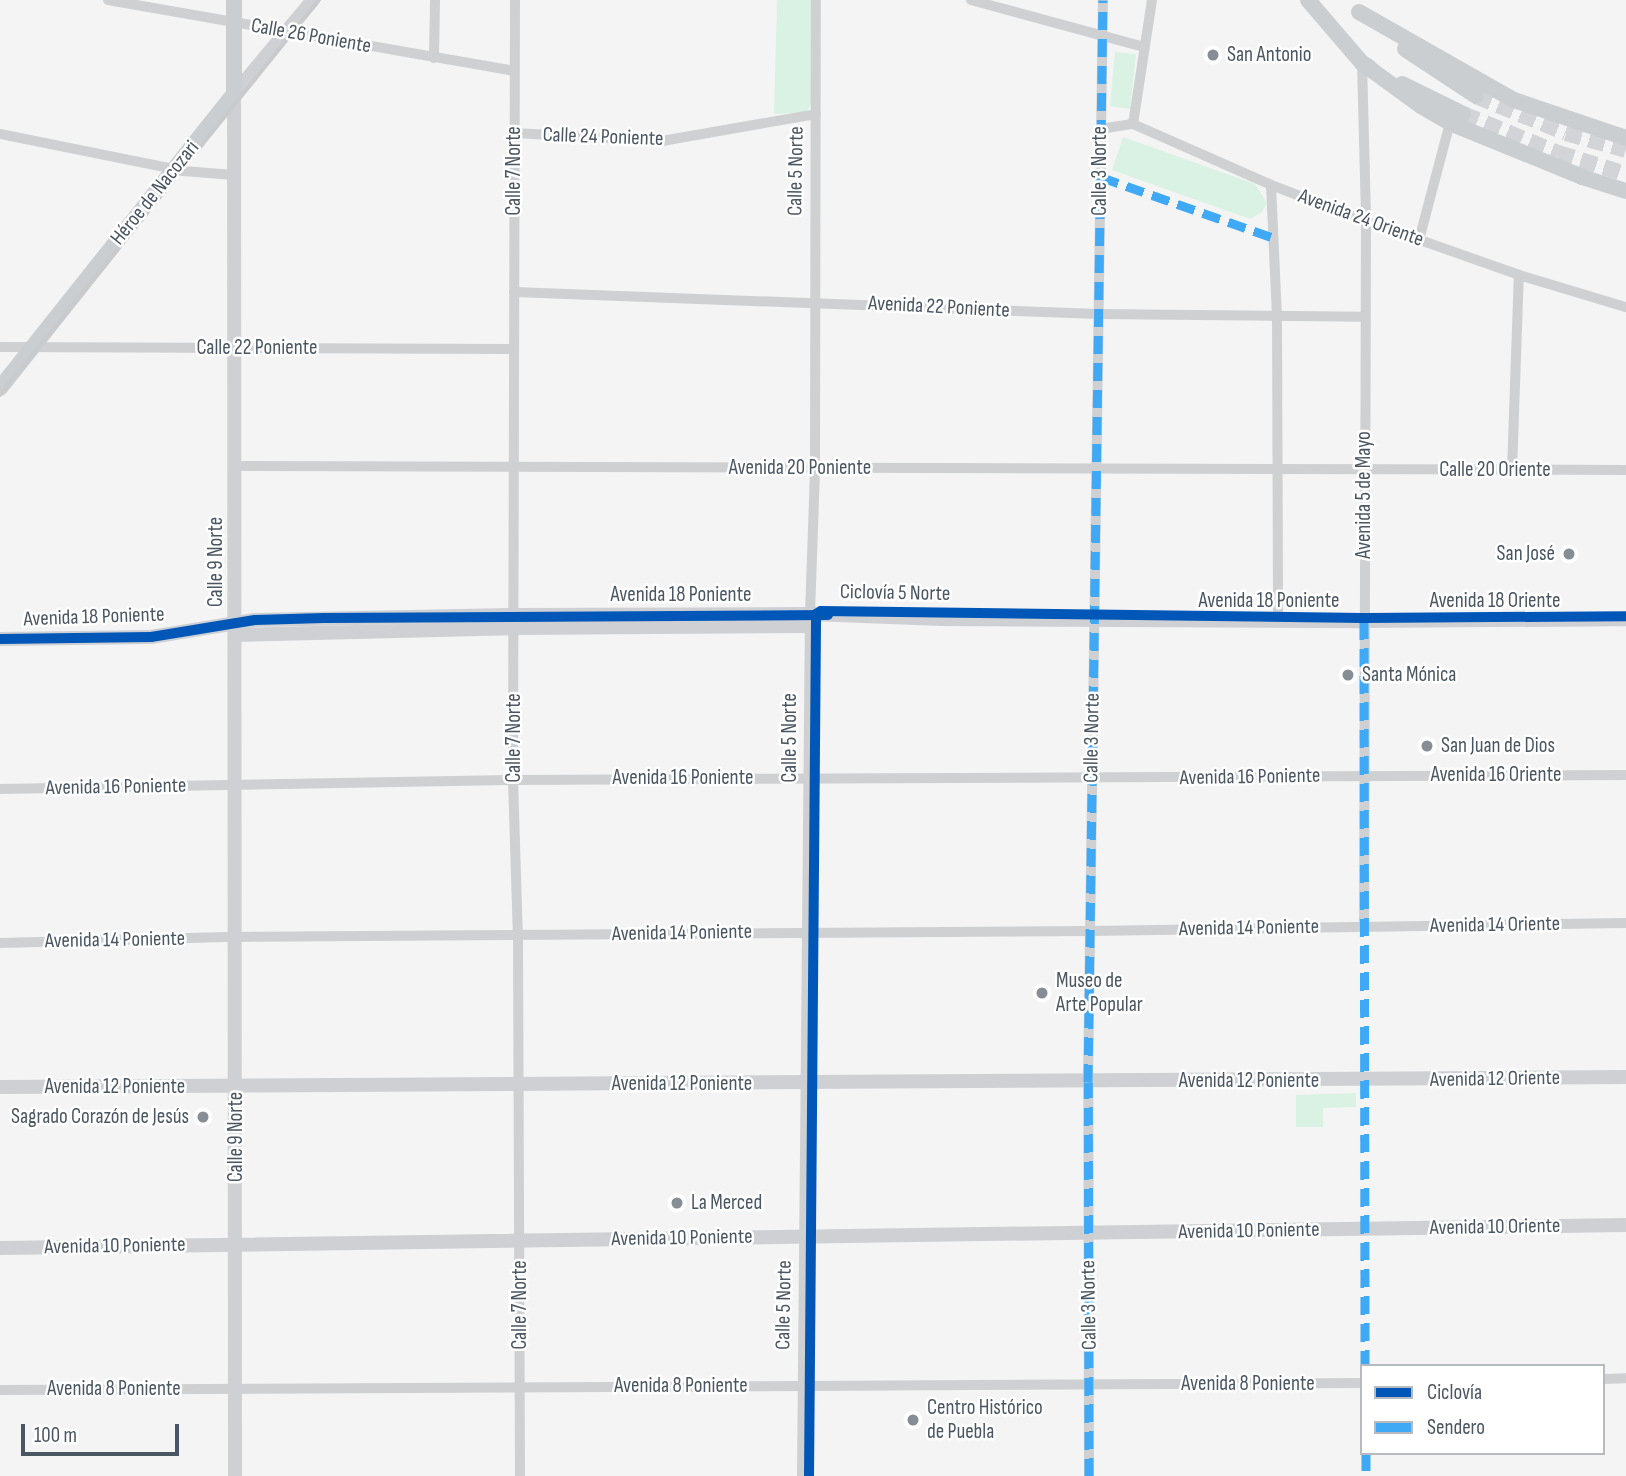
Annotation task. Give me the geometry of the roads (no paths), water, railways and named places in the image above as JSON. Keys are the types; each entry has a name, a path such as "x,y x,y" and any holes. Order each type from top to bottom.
{"main road":[{"name":"Calle 9 Norte","path":"234,0 234,94"},
{"path":"1308,0 1362,64 1456,118 1582,177 1626,191"},
{"path":"1355,4 1426,65 1476,96"},
{"path":"1355,4 1514,100 1626,138"},
{"name":"Héroe de Nacozari","path":"0,388 234,94"}],"street":[{"name":"Calle 26 Poniente","path":"108,0 514,71"},
{"name":"Héroe de Nacozari","path":"234,94 313,0"},
{"path":"434,58 435,0"},
{"name":"Calle 7 Norte","path":"514,0 513,780 518,935 520,1476"},
{"name":"Calle 5 Norte","path":"802,1476 810,620 815,469 816,0"},
{"path":"971,0 1102,38 1144,47"},
{"name":"Calle 3 Norte","path":"1089,1476 1088,1082 1103,0"},
{"name":"Calle 3 Norte","path":"1133,124 1152,0"},
{"name":"Avenida 5 de Mayo","path":"1362,64 1366,221 1364,926"},
{"name":"Calle 9 Norte","path":"234,94 235,1476"},
{"name":"Calle 24 Poniente","path":"514,133 662,141 816,114"},
{"path":"1419,240 1456,118"},
{"path":"1100,129 1133,124"},
{"name":"Avenida 24 Oriente","path":"1133,124 1271,185 1366,221 1519,275 1626,307"},
{"path":"0,134 174,169 234,175"},
{"path":"1271,185 1277,317 1278,621"},
{"path":"1512,471 1519,275"},
{"name":"Avenida 22 Poniente","path":"514,292 814,301 1098,314 1364,317"},
{"name":"Calle 22 Poniente","path":"0,346 514,349"},
{"name":"Avenida 20 Poniente","path":"235,466 1364,470"},
{"name":"Calle 20 Oriente","path":"1364,470 1626,470"},
{"path":"324,618 324,633"},
{"name":"Avenida 18 Poniente","path":"0,639 151,637 235,629 286,619 324,618 366,625"},
{"path":"285,635 286,619"},
{"name":"Avenida 18 Oriente","path":"1364,621 1626,619"},
{"name":"Avenida 18 Poniente","path":"235,629 285,635 324,633 366,625 514,621 1364,621"},
{"name":"Avenida 16 Oriente","path":"1366,776 1626,775"},
{"name":"Avenida 16 Poniente","path":"0,789 809,777 1366,776"},
{"name":"Avenida 14 Oriente","path":"1364,926 1626,923"},
{"name":"Avenida 14 Poniente","path":"0,943 236,937 1090,931 1364,926"},
{"name":"Avenida 12 Oriente","path":"1365,1081 1626,1077"},
{"name":"Avenida 12 Poniente","path":"0,1087 1365,1081"},
{"name":"Avenida 10 Oriente","path":"1365,1228 1626,1225"},
{"name":"Avenida 10 Poniente","path":"0,1248 1365,1228"},
{"path":"1605,1379 1626,1378"},
{"name":"Avenida 8 Poniente","path":"0,1390 1360,1383"}],"tunnel":[{"path":"1476,96 1566,133 1626,150"},
{"path":"1463,114 1558,153 1626,174"}],"railway":[{"path":"0,395 319,0"}],"place":[{"name":"San Antonio","path":"1213,55"},
{"name":"San José","path":"1569,554"},
{"name":"Santa Mónica","path":"1348,675"},
{"name":"San Juan de Dios","path":"1427,746"},
{"name":"Museo de Arte Popular","path":"1042,993"},
{"name":"Sagrado Corazón de Jesús","path":"203,1117"},
{"name":"La Merced","path":"677,1203"},
{"name":"Centro Histórico de Puebla","path":"913,1420"}]}
